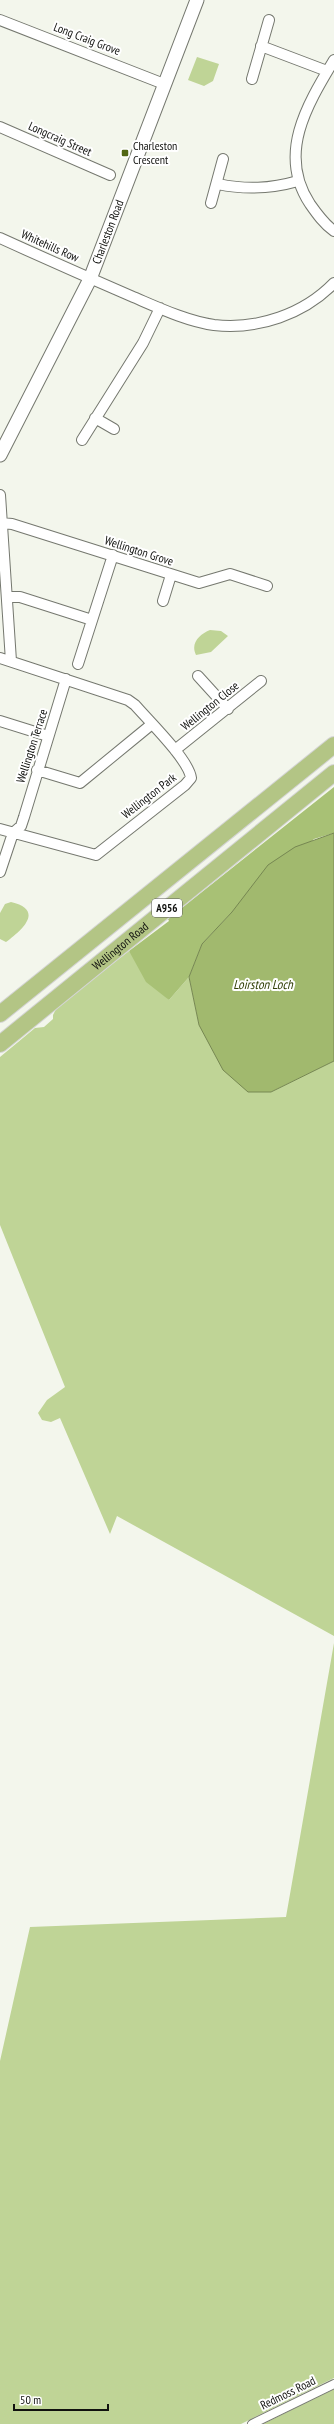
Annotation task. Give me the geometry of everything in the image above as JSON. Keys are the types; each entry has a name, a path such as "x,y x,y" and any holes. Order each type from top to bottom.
{"main road":[{"name":"Wellington Road","path":"0,1014 334,745"},
{"name":"Wellington Road","path":"0,1044 334,773"}],"street":[{"name":"Charleston Road","path":"0,455 3,452 90,279 197,0"},
{"name":"Long Craig Grove","path":"0,20 164,84"},
{"path":"252,79 270,20"},
{"path":"262,46 328,71"},
{"path":"334,60 300,128 296,158 298,180 320,218 334,231"},
{"name":"Longcraig Street","path":"0,127 110,175"},
{"path":"211,203 218,184 223,160"},
{"path":"218,184 238,188 259,189 278,187 298,180"},
{"name":"Whitehills Row","path":"0,238 90,279"},
{"path":"90,279 160,308 208,324 250,324 288,314 308,305 334,283"},
{"path":"82,440 143,343 160,308"},
{"path":"95,418 114,429"},
{"path":"0,495 8,597 11,661"},
{"name":"Wellington Grove","path":"1,523 12,524 199,583 230,574 267,586"},
{"path":"78,664 113,556"},
{"path":"163,601 171,575"},
{"path":"8,597 20,597 92,620"},
{"path":"0,658 66,679"},
{"path":"198,676 228,709"},
{"name":"Wellington Park","path":"13,833 96,855 185,785 191,778 190,771 175,750 128,700 66,679"},
{"name":"Wellington Terrace","path":"0,872 13,833 21,826 66,679"},
{"name":"Wellington Close","path":"175,750 261,681"},
{"path":"0,721 48,736"},
{"path":"38,770 80,783 152,724"},
{"path":"0,829 13,833"},
{"name":"Redmoss Road","path":"252,2424 334,2384"}],"shaded area":[{"path":"197,57 219,64 213,81 204,86 188,80"},
{"path":"210,630 221,631 228,636 211,652 196,655 194,651 195,643 203,634"},
{"path":"334,787 334,833 314,839 232,912 202,944 189,977 169,1000 146,982 129,951 169,921 168,919"},
{"path":"11,902 27,910 29,915 24,926 6,942 0,939 0,913 5,904"},
{"path":"129,951 169,1000 189,977 199,1025 271,1092 334,1061 334,1636 117,1516 110,1534 60,1418 51,1422 42,1420 38,1413 47,1400 65,1387 0,1225 0,1057 35,1028 44,1027 53,1019 53,1015 57,1007"},
{"path":"334,1643 334,2378 241,2424 0,2424 0,2061 30,1927 286,1917"},
{"path":"334,2389 334,2424 263,2424"}],"water":[{"name":"Loirston Loch","path":"334,833 334,1061 271,1092 248,1092 223,1070 199,1025 189,977 202,944 232,912 268,865 295,847"}],"place":[{"name":"Charleston Crescent","path":"125,153"}]}
